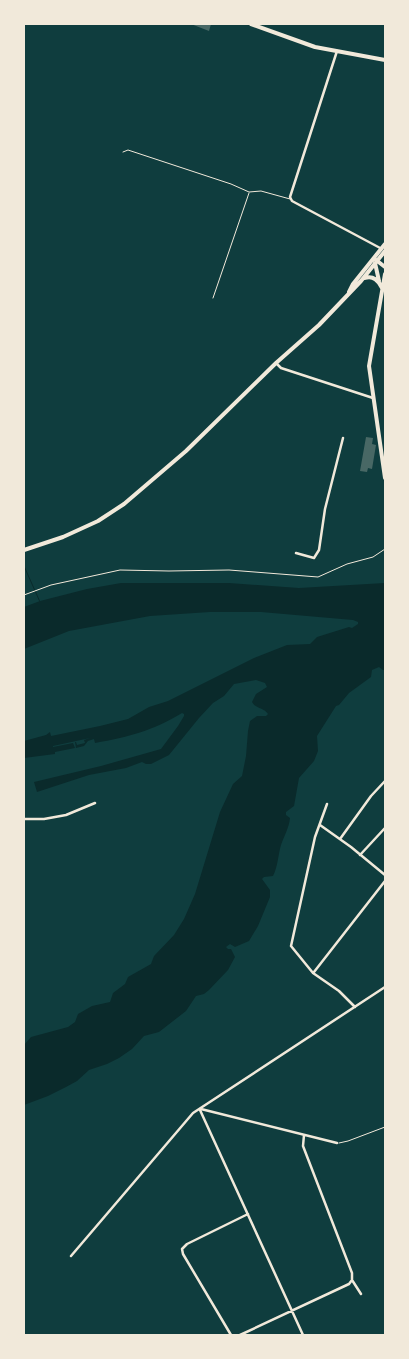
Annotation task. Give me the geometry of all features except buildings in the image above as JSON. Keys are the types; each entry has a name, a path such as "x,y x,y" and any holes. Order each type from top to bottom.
{"street":[{"path":"251,24 311,46 385,60"},
{"path":"337,50 292,190 291,199 384,251"},
{"path":"24,550 63,537 98,521 124,504 186,451 276,363 319,325 363,279 384,251 385,244"},
{"path":"376,261 385,267"},
{"path":"376,261 379,283 382,288"},
{"path":"348,293 353,284 376,261"},
{"path":"385,274 369,359 369,371 385,478"},
{"path":"363,279 370,277 379,283"},
{"path":"276,363 281,368 373,398"},
{"path":"296,553 314,558 319,550 325,508 343,438"},
{"path":"340,839 366,803 385,781"},
{"path":"24,819 44,819 66,815 96,803"},
{"path":"327,804 316,837 291,946 313,972 339,991 355,1006"},
{"path":"320,825 385,875"},
{"path":"360,855 385,828"},
{"path":"313,972 385,881"},
{"path":"70,1256 174,1134 199,1109 385,987"},
{"path":"199,1109 337,1143"},
{"path":"199,1109 304,1335"},
{"path":"304,1135 304,1146 352,1273 352,1280 361,1294"},
{"path":"231,1335 183,1254 182,1249 187,1244 248,1214"},
{"path":"240,1335 349,1284 352,1280"}],"lane":[{"path":"123,152 128,150 231,184 249,192 261,191 291,199"},
{"path":"213,298 249,192"},
{"path":"337,1143 348,1141 385,1127"}],"path":[{"path":"24,595 58,583 120,570 262,571 318,577 347,564 373,557 385,549"}],"water":[{"path":"121,583 229,583 299,588 385,583 385,670 379,667 372,670 371,677 349,693 336,706 317,736 318,751 314,761 299,778 294,806 286,812 286,815 290,818 288,829 281,845 275,872 273,876 262,879 270,890 270,897 258,926 249,941 235,947 230,944 226,947 231,949 235,957 228,970 209,990 204,994 196,996 186,1011 159,1032 144,1036 132,1049 119,1058 89,1070 77,1081 66,1087 24,1105 24,1045 31,1037 68,1027 75,1022 78,1014 92,1006 110,1002 113,993 125,984 128,977 151,964 154,956 174,935 184,919 195,894 220,812 233,784 242,776 250,721 257,716 266,716 268,714 252,702 256,694 267,687 265,683 256,680 234,684 224,696 213,703 199,718 169,755 151,764 142,762 126,768 89,775 37,792 34,782 161,749 178,726 184,714 182,713 150,729 119,738 95,743 94,739 88,741 84,746 76,748 75,742 77,745 85,743 84,740 90,738 53,746 73,743 75,748 55,752 55,754 24,758 24,741 46,735 50,732 51,736 128,719 149,707 168,701 254,658 287,645 310,644 317,637 349,627 352,628 358,624 358,622 353,620 261,612 210,612 150,616 69,631 24,649 24,607 87,589"}],"waterway":[{"path":"24,566 40,602"}]}
